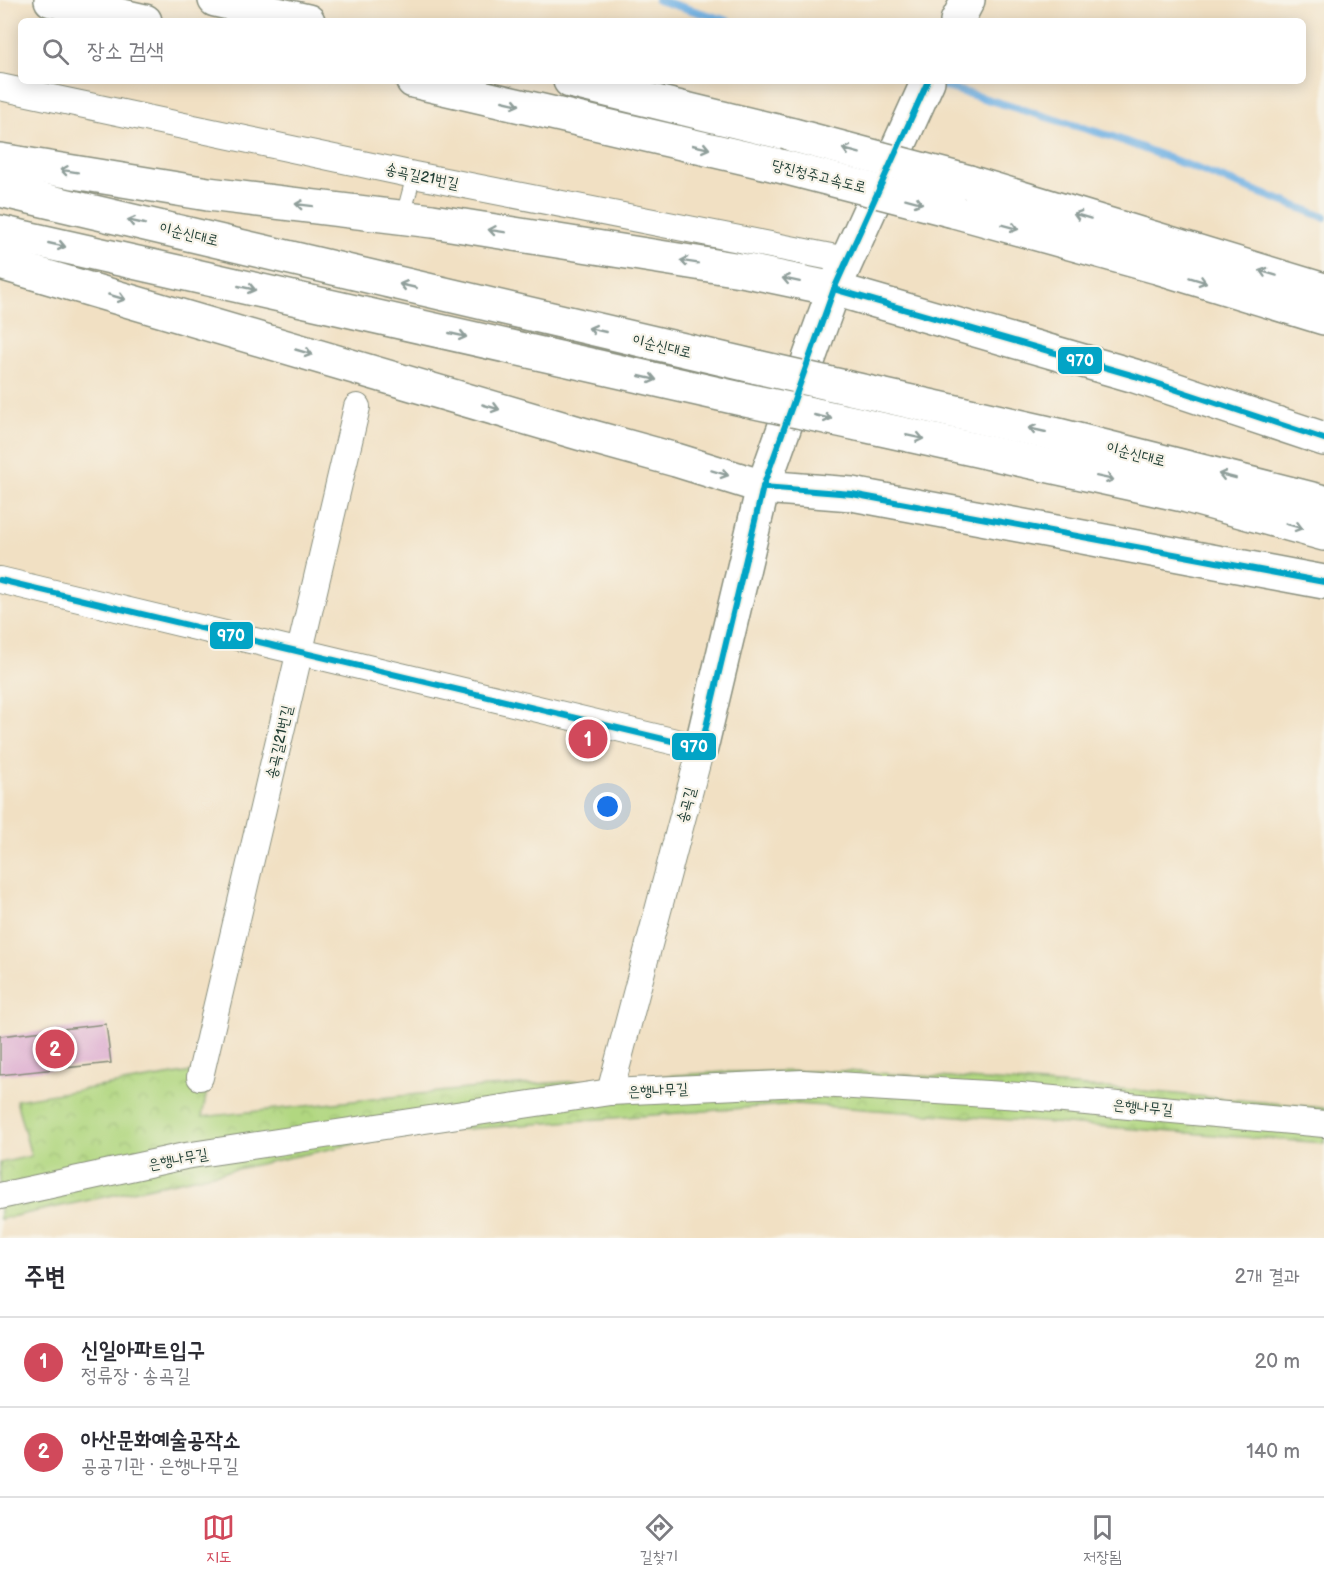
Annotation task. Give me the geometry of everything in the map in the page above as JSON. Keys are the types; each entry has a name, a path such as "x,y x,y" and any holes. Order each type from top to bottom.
{"main road":[{"path":"51,0 132,18"},
{"path":"215,0 295,18"},
{"path":"959,18 968,0"},
{"name":"당진청주고속도로","path":"426,84 776,165 954,211 1156,267 1324,318"},
{"path":"582,84 793,135 969,182 1324,290"},
{"name":"송곡길","path":"701,748 763,487 840,275 858,240 924,89"},
{"path":"0,160 207,194 443,222 747,271 840,275 1324,439"},
{"name":"이순신대로","path":"0,190 757,368 1054,434 1324,502"},
{"name":"이순신대로","path":"0,232 747,400 1187,496 1324,534"},
{"path":"0,263 676,459 763,487 852,494 1324,582"}],"street":[{"name":"송곡길21번길","path":"0,87 414,175 840,275"},
{"name":"송곡길21번길","path":"200,1077 357,407"},
{"path":"0,580 701,748"},
{"name":"송곡길","path":"610,1092 701,748"},
{"name":"은행나무길","path":"0,1196 185,1156 610,1092 803,1083 1021,1096 1324,1124"}],"lane":[{"path":"406,205 414,175"}],"green space":[{"path":"211,1069 202,1117 486,1087 726,1072 845,1071 1134,1090 1324,1108 1324,1143 796,1104 401,1134 0,1219 0,1163 31,1156 16,1100"}],"building":[{"path":"106,1024 111,1063 0,1075 0,1036"}],"waterway":[{"path":"658,0 718,18"},
{"path":"936,84 1113,137 1324,217"}],"transit line":[{"name":"970","path":"0,580 701,748 763,487 834,289 927,84"},
{"name":"970","path":"834,289 1135,376 1324,439"},
{"name":"970","path":"763,487 852,494 1324,582"}],"place":[{"name":"신일아파트입구","path":"588,739"},
{"name":"아산문화예술공작소","path":"55,1049"}]}
